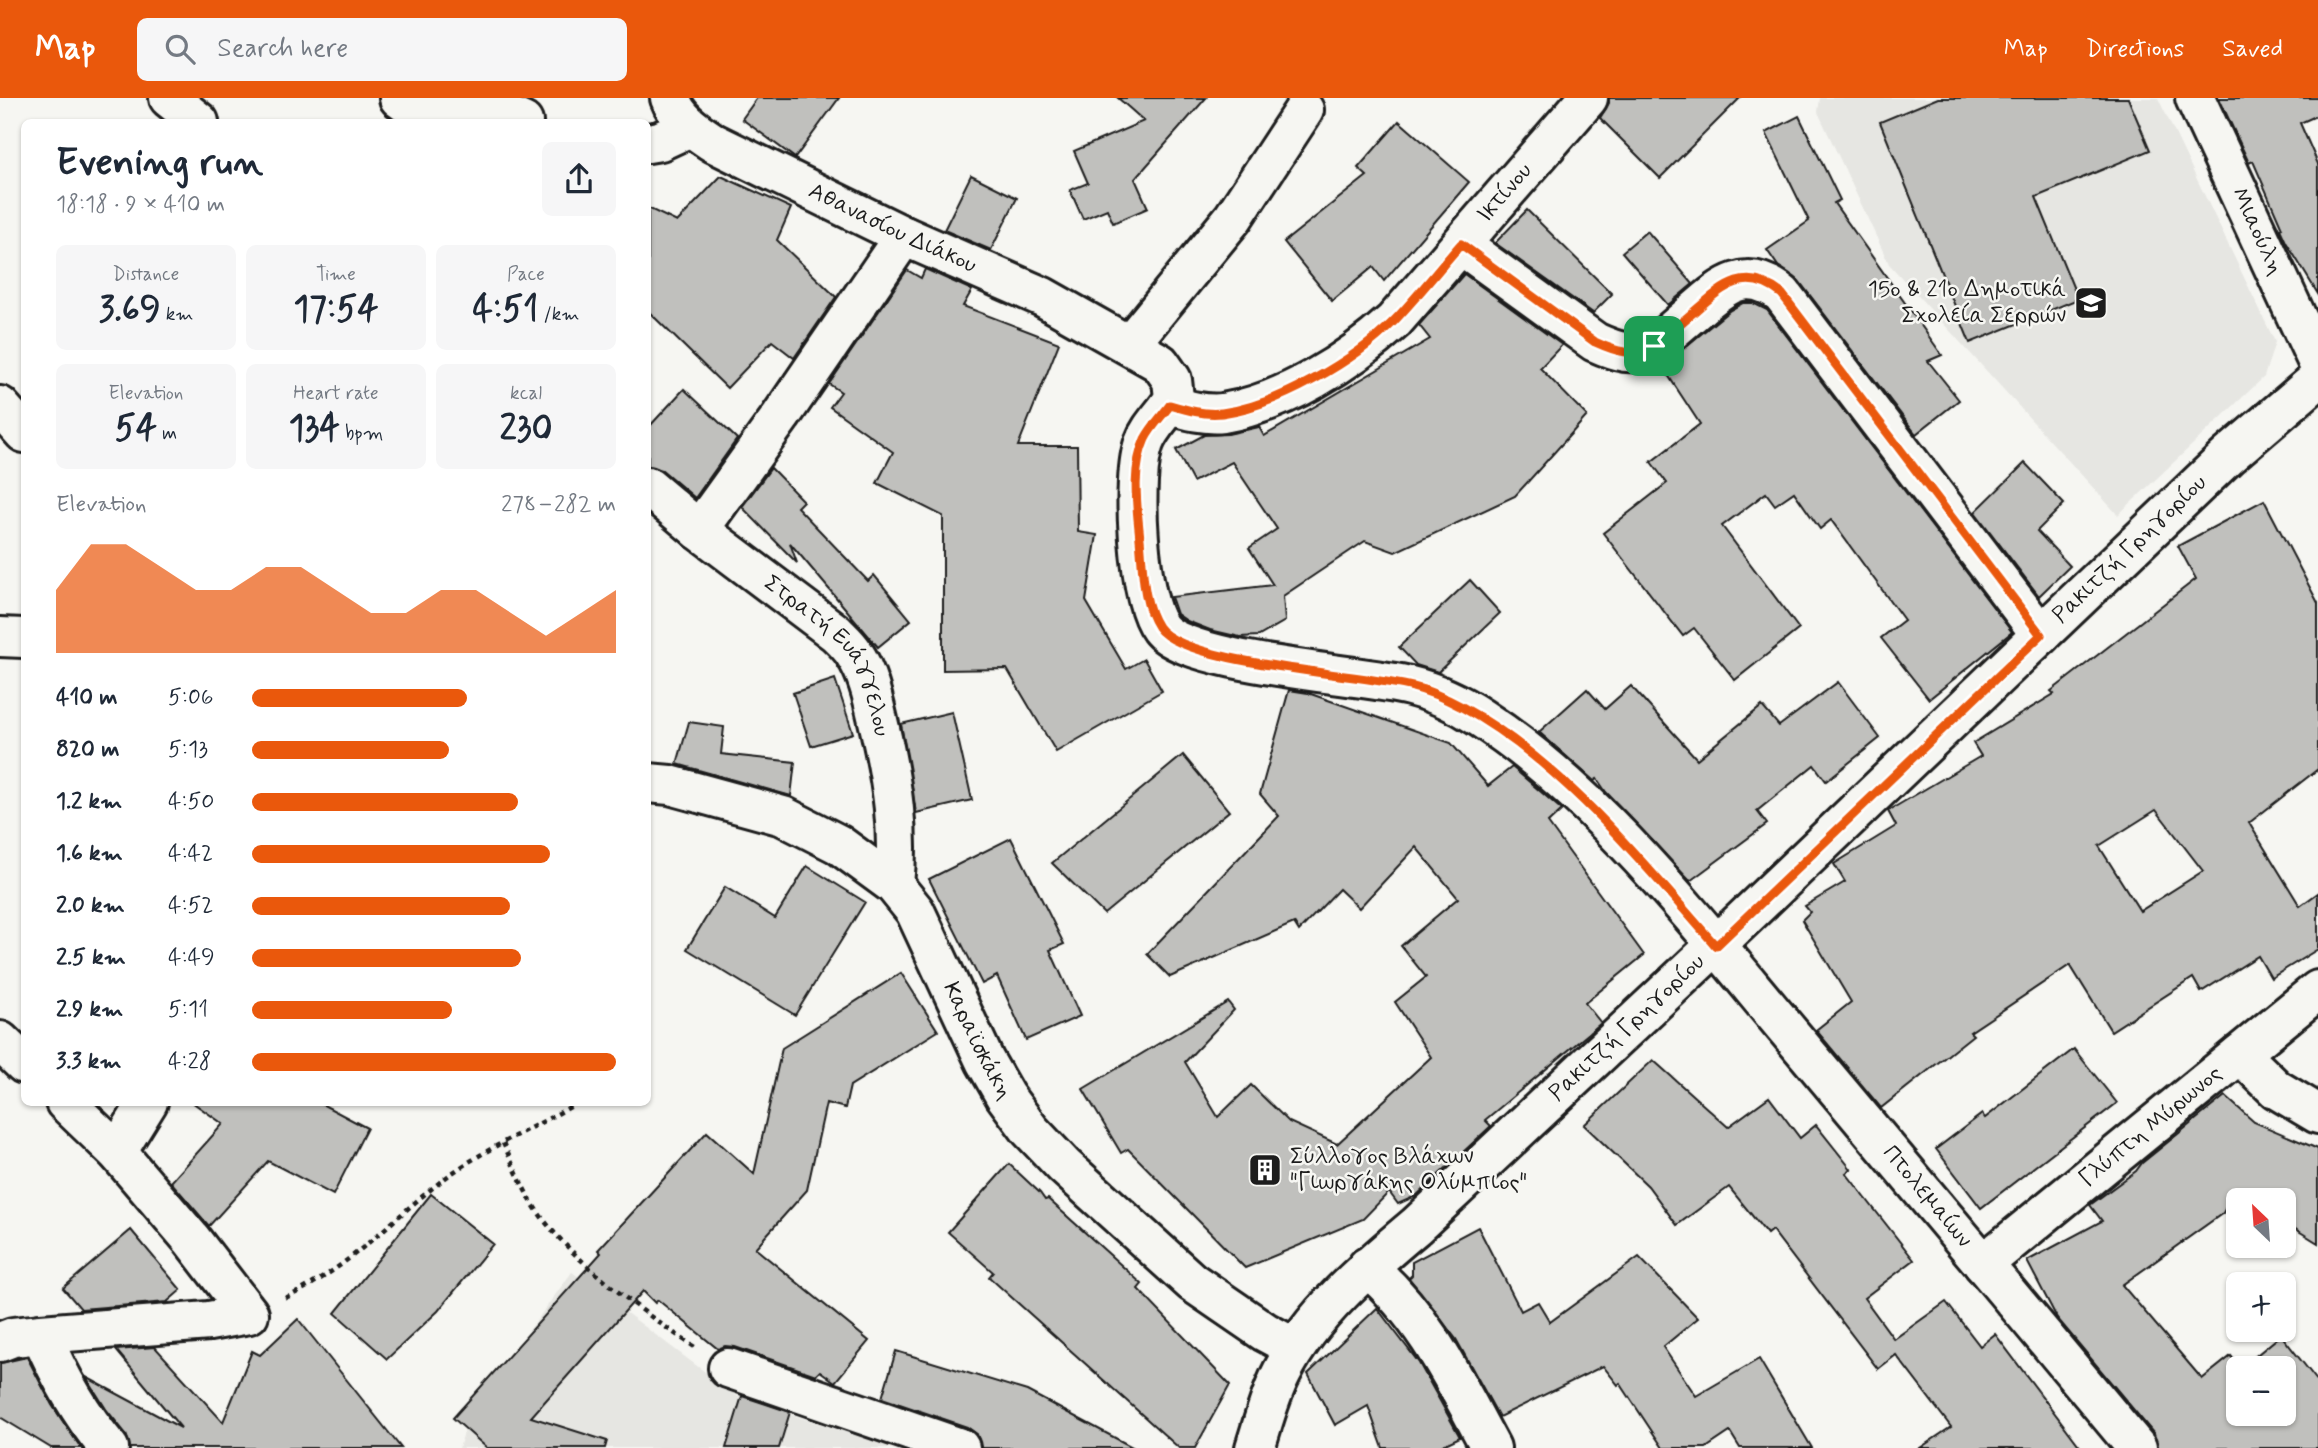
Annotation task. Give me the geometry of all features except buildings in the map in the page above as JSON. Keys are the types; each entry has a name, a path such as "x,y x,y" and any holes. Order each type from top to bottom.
{"street":[{"path":"169,98 195,119"},
{"path":"399,98 413,108 440,109 471,99 516,119"},
{"name":"Ικτίνου","path":"1170,405 1194,412 1222,413 1275,397 1360,351 1394,321 1588,98"},
{"name":"Μιαούλη","path":"2195,98 2318,363"},
{"path":"1130,344 1233,218 1304,110"},
{"path":"651,142 660,141 680,112"},
{"name":"Αθανασίου Διάκου","path":"680,112 714,143 904,236 1051,301 1130,344 1155,359 1169,374 1175,392 1170,405"},
{"path":"699,530 904,236"},
{"path":"1461,244 1595,342 1630,354 1643,352 1654,346 1715,293 1730,284 1748,280 1769,285 1782,294 2041,635"},
{"name":"Ρακιτζή Γρηγορίου","path":"1255,1448 1280,1374 1295,1348 1367,1267 1416,1226 1716,946 2228,456 2318,380"},
{"path":"1170,405 1146,437 1139,458 1137,491 1143,573 1149,604 1164,633 1181,643 1238,658 1303,671 1413,687 1461,706 1506,735 1546,767 1618,836 1716,946"},
{"path":"0,406 21,429"},
{"name":"Στρατή Ευάγγελου","path":"651,490 699,530 836,633 847,643 859,661 876,709 894,798 897,840 894,885"},
{"path":"0,637 21,638"},
{"name":"Καραϊσκάκη","path":"651,783 670,785 783,816 838,844 894,885 915,911 985,1061 1005,1096 1030,1130 1073,1174 1192,1282 1254,1325 1295,1348"},
{"name":"Πτολεμαίων","path":"1716,946 2137,1448"},
{"name":"Γλύπτη Μύρωνος","path":"1983,1264 2318,990"},
{"path":"0,1041 21,1061"},
{"path":"2240,1054 2276,1088 2318,1114"},
{"path":"0,1342 13,1337 209,1321 249,1314 192,1240 117,1153 69,1106"},
{"path":"117,1153 146,1106"},
{"path":"1367,1267 1398,1295 1425,1330 1491,1448"},
{"path":"41,1334 58,1375 76,1405 109,1448"},
{"path":"728,1368 960,1448"}],"path":[{"path":"249,1314 300,1292 328,1275 449,1175 572,1106"},
{"path":"503,1143 534,1206 570,1250 653,1317 728,1368"}],"shaded area":[{"name":"15ο & 21ο Δημοτικά Σχολεία Σερρών","path":"1820,98 2158,98 2275,342 2264,377 2118,515 1889,264 1818,112"},
{"path":"572,1272 741,1399 897,1448 459,1448 471,1410"}],"place":[{"name":"15ο & 21ο Δημοτικά Σχολεία Σερρών","path":"2091,303"},
{"name":"Σύλλογος Βλάχων \"Γιωργάκης Ολύμπιος\"","path":"1265,1170"}],"route":[{"path":"1461,244 1595,342 1630,354 1643,352 1654,346 1715,293 1730,284 1755,280 1782,294 2041,635 1716,946 1618,836 1546,767 1480,718 1461,706 1413,687 1259,663 1174,640 1158,627 1149,604 1143,573 1137,491 1139,458 1146,437 1170,405 1194,412 1222,413 1275,397 1328,370 1360,351 1394,321 1461,244"}]}
